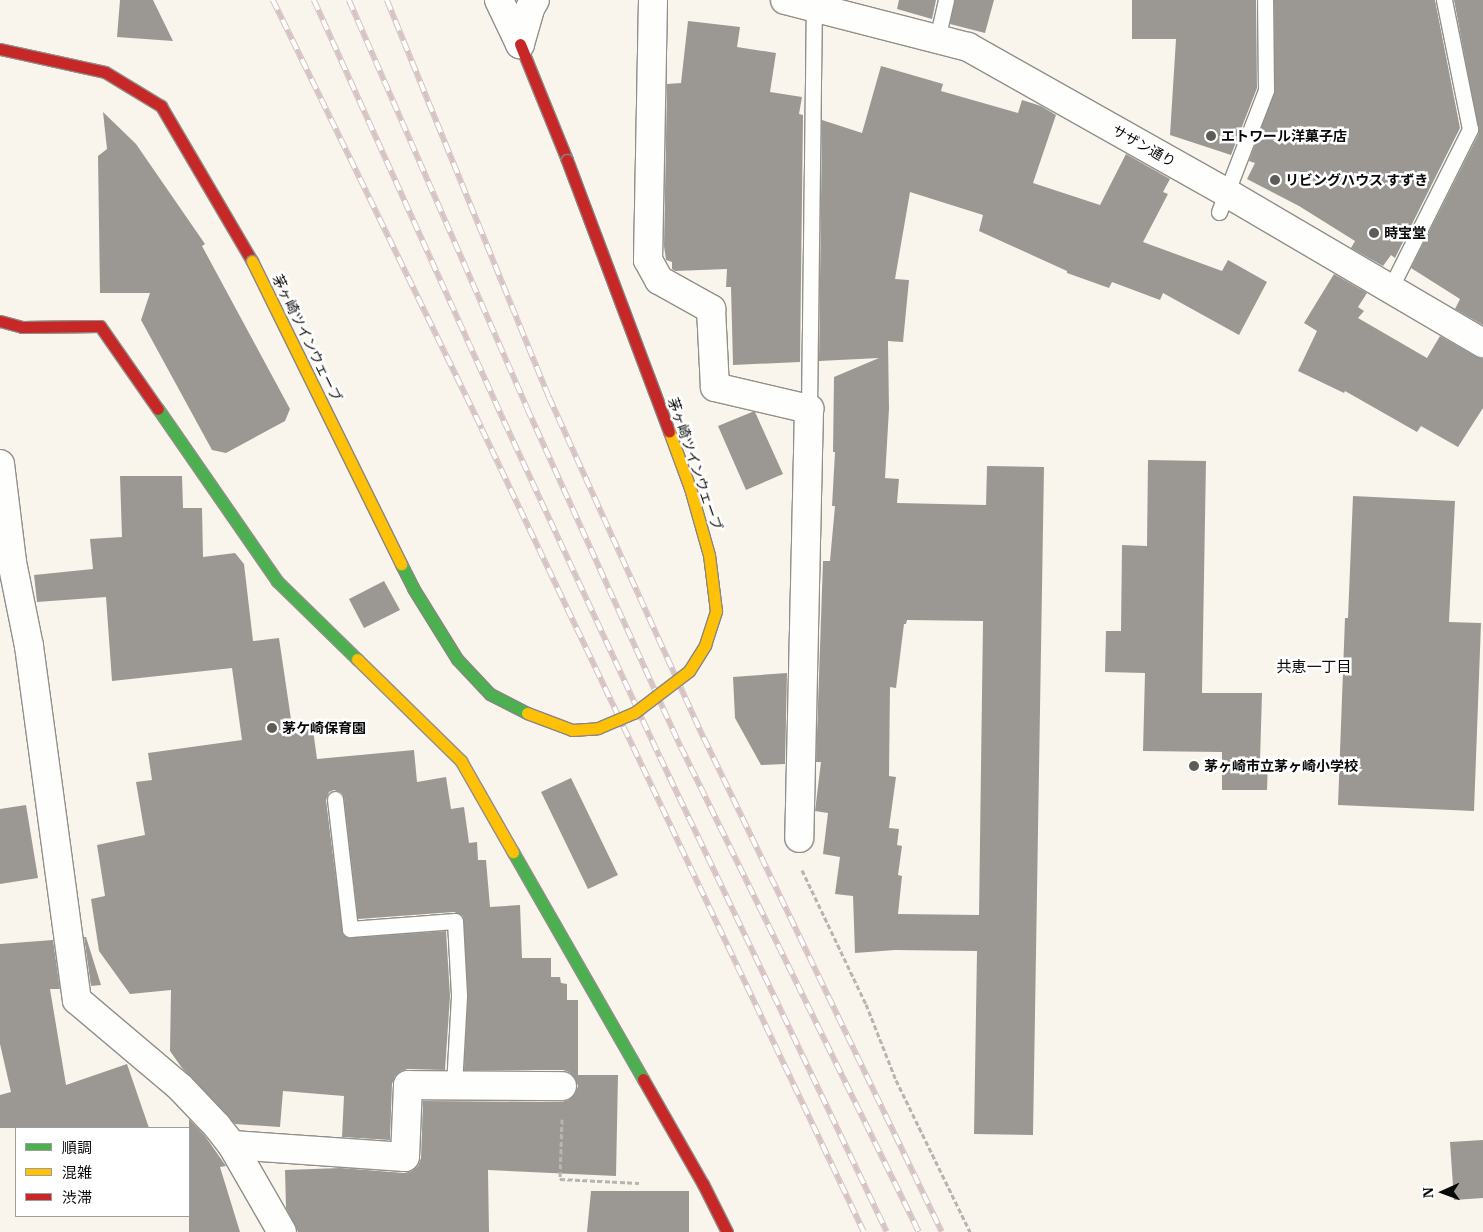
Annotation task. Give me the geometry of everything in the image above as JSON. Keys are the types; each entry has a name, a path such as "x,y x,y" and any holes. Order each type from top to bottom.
{"street":[{"path":"499,0 520,44"},
{"path":"520,44 530,8 535,0"},
{"path":"653,0 648,260 659,280 711,309 715,387 809,409 798,838"},
{"name":"サザン通り","path":"785,0 968,47 1223,202 1390,289 1483,342"},
{"name":"茅ヶ崎ツインウェーブ","path":"0,48 106,72 161,106 252,261 413,588 457,659 490,694 541,720 572,730 598,728 634,713 689,671 705,645 716,611 709,555 690,488 567,160 520,44"},
{"path":"0,321 22,327 100,326 277,581 461,760 703,1184 727,1232"},
{"path":"0,464 6,570 29,646 77,1000 180,1087 232,1145 282,1232"},
{"path":"232,1145 405,1157 408,1085 562,1086"}],"lane":[{"path":"937,39 946,0"},
{"path":"1223,202 1266,90 1265,0"},
{"path":"1390,289 1476,131 1444,0"},
{"path":"809,409 814,8"},
{"path":"335,799 350,929 455,921 459,996 454,1085"}],"path":[{"path":"798,838 801,867 866,1004 896,1080 970,1232"},
{"path":"562,1086 560,1179 639,1183"}],"building":[{"path":"120,0 153,0 173,41 117,37"},
{"path":"899,0 936,0 932,19 897,9"},
{"path":"955,0 994,0 985,33 950,24"},
{"path":"1132,0 1256,0 1257,88 1231,155 1170,135 1176,39 1132,39"},
{"path":"1274,0 1435,0 1460,128 1395,258 1391,255 1383,266 1351,248 1355,241 1299,206 1247,179 1255,163 1249,161 1275,90"},
{"path":"1454,0 1483,0 1483,325 1455,309 1460,299 1411,268 1479,133"},
{"path":"688,21 740,27 737,47 776,53 770,92 802,97 799,114 803,115 800,362 733,365 731,287 726,287 727,269 675,271 672,269 672,262 666,260 664,246 667,84 681,83"},
{"path":"881,66 943,84 941,91 1018,113 1022,100 1041,106 1056,115 1033,183 1100,205 1126,154 1170,179 1163,192 1168,194 1143,242 1222,271 1228,260 1267,282 1239,335 1163,293 1160,300 1112,282 1109,288 1067,273 1067,271 979,231 983,215 910,192 895,279 909,280 903,342 888,341 889,409 885,478 899,479 897,503 986,505 987,466 1044,467 1033,1135 974,1134 977,951 895,950 855,953 853,896 835,894 840,857 823,854 828,813 815,811 821,762 816,762 823,561 830,561 835,506 832,506 835,452 833,452 834,377 879,358 819,361 822,120 862,133","holes":["907,620 983,621 979,915 898,914 902,876 898,875 902,846 897,845 899,829 889,828 896,777 889,776 890,687 896,688 904,624 906,624"]},
{"path":"103,112 136,144 205,244 202,246 290,409 285,421 226,453 212,450 141,320 150,293 100,293 98,156 107,149"},
{"path":"1334,274 1367,293 1358,307 1364,311 1358,318 1427,358 1440,336 1483,359 1483,408 1458,447 1421,426 1417,432 1345,391 1344,393 1298,371 1317,331 1304,323"},
{"path":"755,412 783,474 746,490 718,426"},
{"path":"1148,460 1206,461 1202,693 1262,693 1260,761 1268,761 1267,790 1222,790 1222,752 1143,751 1145,673 1105,672 1106,631 1121,631 1122,545 1147,546"},
{"path":"120,476 182,476 183,508 202,508 203,557 235,553 244,564 253,641 279,638 292,726 312,722 317,759 414,750 417,782 446,777 451,809 464,807 469,843 477,842 478,860 486,860 490,907 520,905 522,958 551,958 551,977 560,977 561,983 567,984 567,1000 578,1000 578,1075 618,1075 616,1176 488,1170 489,1232 298,1232 286,1208 285,1170 341,1168 404,1173 412,1171 418,1166 421,1158 423,1101 562,1102 569,1100 575,1094 578,1086 575,1078 569,1072 563,1070 464,1070 468,996 463,916 454,912 358,919 344,798 342,793 334,790 329,792 326,800 343,935 351,938 446,931 450,996 445,1070 408,1069 401,1071 395,1076 392,1084 390,1140 342,1137 344,1096 283,1091 280,1127 235,1124 182,1068 170,1051 171,990 130,994 99,951 91,899 105,896 97,845 145,835 136,782 152,780 148,753 242,740 232,668 112,681 106,597 37,602 34,575 93,569 90,539 122,537"},
{"path":"1353,496 1455,501 1449,622 1481,623 1474,811 1338,805 1345,618 1348,618"},
{"path":"384,581 400,610 364,628 349,599"},
{"path":"787,673 785,764 761,765 735,718 733,677"},
{"path":"571,778 618,875 588,889 541,792"},
{"path":"26,805 38,878 0,884 0,809"},
{"path":"84,937 86,937 101,985 91,986"},
{"path":"53,940 60,989 50,989 66,1085 127,1064 149,1127 0,1128 0,1095 11,1092 0,1044 0,944"},
{"path":"189,1119 205,1136 226,1166 220,1167 240,1232 189,1232"},
{"path":"1483,1140 1483,1198 1454,1200 1450,1142"},
{"path":"591,1191 689,1191 689,1232 587,1232"}],"railway":[{"path":"273,0 482,429 864,1232"},
{"path":"314,0 504,421 660,757 887,1232"},
{"path":"349,0 527,408 681,747 919,1232"},
{"path":"387,0 549,397 704,738 942,1232"}],"traffic: fast":[{"path":"158,409 277,581 357,659"},
{"path":"401,564 413,588 457,659 490,694 527,713"},
{"path":"513,852 643,1079"}],"traffic: slow":[{"path":"252,261 401,564"},
{"path":"527,713 572,730 598,728 634,713 689,671 705,645 716,611 709,555 690,488 669,431"},
{"path":"357,659 461,761 513,852"}],"traffic: jam":[{"path":"520,44 567,160"},
{"path":"0,49 105,72 161,106 252,261"},
{"path":"567,160 669,431"},
{"path":"0,321 22,327 100,326 158,409"},
{"path":"643,1079 703,1184 727,1232"}],"place":[{"name":"エトワール洋菓子店","path":"1211,136"},
{"name":"リビングハウス すずき","path":"1275,180"},
{"name":"時宝堂","path":"1374,233"},
{"name":"茅ケ崎保育園","path":"272,728"},
{"name":"茅ヶ崎市立茅ヶ崎小学校","path":"1194,766"}],"district":[{"name":"共恵一丁目","path":"1314,667"}]}
